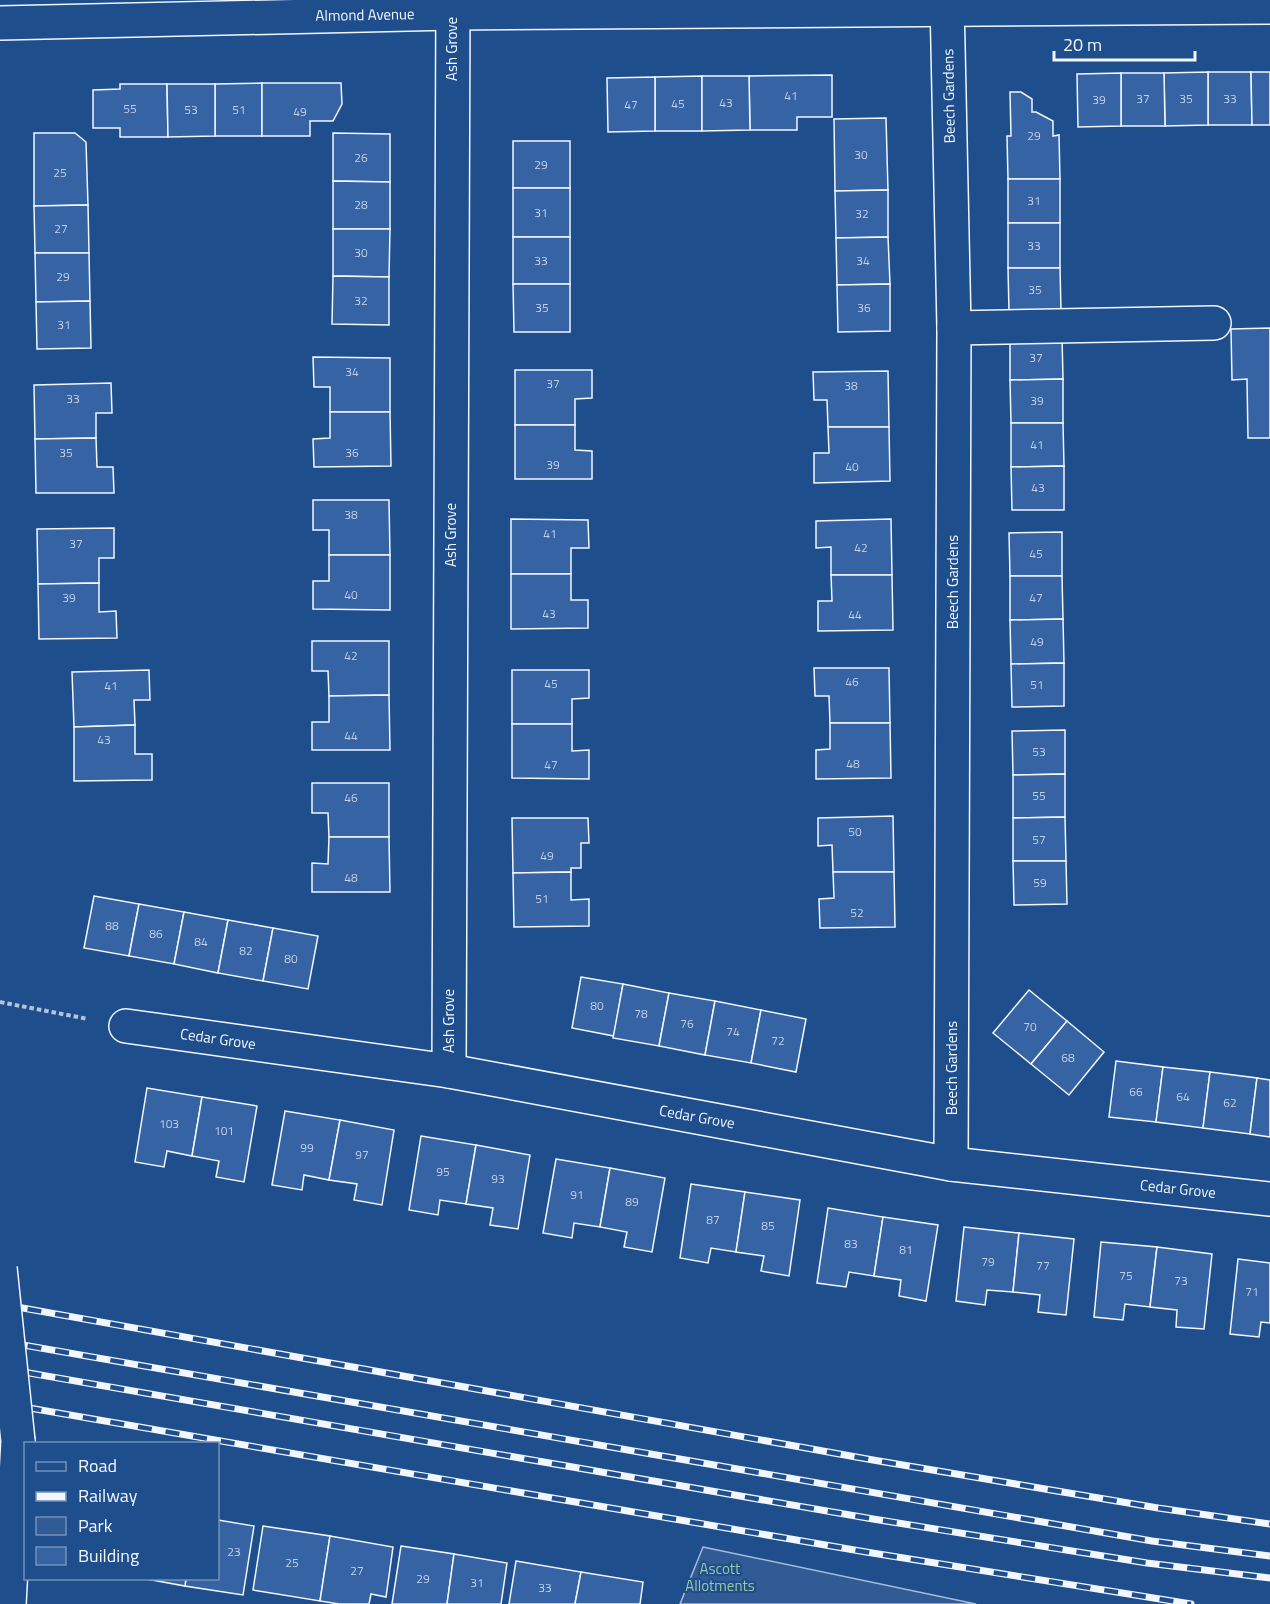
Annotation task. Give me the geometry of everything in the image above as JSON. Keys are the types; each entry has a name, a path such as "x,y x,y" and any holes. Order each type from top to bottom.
{"street":[{"name":"Almond Avenue","path":"0,23 453,7 947,5 1270,7"},
{"name":"Beech Gardens","path":"947,5 954,328 951,1164"},
{"name":"Ash Grove","path":"449,1071 453,7"},
{"path":"954,328 1214,323"},
{"name":"Cedar Grove","path":"126,1026 449,1071 951,1164 1270,1199"},
{"path":"0,1268 18,1441 9,1604"}],"path":[{"path":"0,1002 126,1026"}],"green space":[{"name":"Ascott Allotments","path":"703,1547 976,1604 680,1604"}],"building":[{"path":"1208,72 1251,72 1252,125 1208,125"},
{"path":"1208,72 1208,125 1165,126 1164,73"},
{"path":"1251,72 1270,72 1270,125 1252,125"},
{"path":"1121,73 1164,73 1165,126 1121,126"},
{"path":"1121,73 1121,126 1078,127 1077,74"},
{"path":"832,75 832,117 797,117 797,130 750,130 749,76"},
{"path":"702,76 702,131 655,131 655,77"},
{"path":"702,76 749,76 750,130 702,131"},
{"path":"655,77 655,131 608,132 607,78"},
{"path":"262,83 262,136 215,136 215,84"},
{"path":"262,83 341,83 342,104 333,121 310,121 310,136 262,136"},
{"path":"120,84 167,84 168,137 120,137 120,128 93,128 93,90 120,89"},
{"path":"167,84 215,84 215,136 168,137"},
{"path":"1010,92 1021,92 1032,99 1032,112 1053,121 1053,136 1059,135 1060,179 1008,179 1007,136 1011,136"},
{"path":"886,118 888,190 835,191 834,119"},
{"path":"34,133 75,133 86,142 88,205 34,206"},
{"path":"333,133 390,134 390,182 333,181"},
{"path":"513,141 570,141 570,188 513,188"},
{"path":"1008,179 1060,179 1060,223 1008,223"},
{"path":"333,181 390,182 390,229 333,229"},
{"path":"513,188 570,188 570,237 513,237"},
{"path":"888,190 888,237 836,238 835,191"},
{"path":"88,205 89,253 35,253 34,206"},
{"path":"1008,223 1060,223 1060,268 1008,268"},
{"path":"333,229 390,229 389,277 333,276"},
{"path":"513,237 570,237 570,284 513,284"},
{"path":"888,237 890,284 837,285 836,238"},
{"path":"35,253 89,253 90,301 36,302"},
{"path":"1008,268 1060,268 1061,311 1009,312"},
{"path":"333,276 389,277 389,325 332,324"},
{"path":"513,284 570,284 570,332 514,332"},
{"path":"890,284 890,331 838,332 837,285"},
{"path":"90,301 91,348 37,349 36,302"},
{"path":"1270,328 1270,438 1248,438 1247,379 1232,380 1231,329"},
{"path":"1010,336 1062,336 1063,379 1010,380"},
{"path":"313,357 390,358 390,412 330,412 330,387 314,387"},
{"path":"515,370 592,370 592,398 575,399 575,425 515,425"},
{"path":"888,371 889,427 828,427 827,400 814,400 813,372"},
{"path":"1063,379 1063,423 1011,423 1010,380"},
{"path":"111,383 112,413 96,413 96,438 35,439 34,385"},
{"path":"330,412 390,412 391,466 314,467 313,439 330,438"},
{"path":"1011,423 1063,423 1064,466 1011,467"},
{"path":"515,425 575,425 575,450 592,451 592,479 515,479"},
{"path":"828,427 889,427 890,481 814,483 814,453 829,453"},
{"path":"96,438 97,467 113,467 114,493 36,493 35,439"},
{"path":"1064,466 1064,510 1012,510 1011,467"},
{"path":"313,500 389,500 390,555 329,555 329,530 313,530"},
{"path":"511,519 588,520 589,548 571,548 571,574 511,574"},
{"path":"891,519 892,575 831,575 831,547 816,548 816,521"},
{"path":"114,528 114,558 99,558 99,583 38,584 37,529"},
{"path":"1062,532 1062,576 1010,576 1009,533"},
{"path":"329,555 390,555 390,610 313,609 313,581 329,581"},
{"path":"511,574 571,574 571,600 588,600 588,628 511,629"},
{"path":"831,575 892,575 893,630 818,631 818,601 832,601"},
{"path":"1010,576 1062,576 1063,619 1010,620"},
{"path":"99,583 99,612 116,611 117,638 39,639 38,584"},
{"path":"1063,619 1064,663 1011,664 1010,620"},
{"path":"312,641 389,641 389,695 329,696 328,671 312,671"},
{"path":"1064,663 1064,706 1012,707 1011,664"},
{"path":"814,668 889,668 890,723 830,723 829,696 815,696"},
{"path":"149,670 150,700 134,700 135,725 74,727 72,672"},
{"path":"512,670 589,670 589,698 572,699 572,724 512,724"},
{"path":"389,695 390,750 312,750 312,722 329,722 329,696"},
{"path":"830,723 890,723 891,778 816,779 816,750 830,749"},
{"path":"512,724 572,724 572,751 589,750 589,779 512,778"},
{"path":"135,725 135,754 152,754 152,780 74,781 74,727"},
{"path":"1065,730 1065,774 1013,775 1012,731"},
{"path":"1065,774 1065,817 1013,818 1013,775"},
{"path":"312,783 389,783 389,837 329,837 328,813 312,813"},
{"path":"893,816 894,872 833,872 832,845 818,846 818,818"},
{"path":"1065,817 1066,861 1013,861 1013,818"},
{"path":"512,818 588,818 589,843 581,843 581,868 571,868 571,872 513,873"},
{"path":"329,837 389,837 390,892 312,892 312,863 328,864"},
{"path":"1013,861 1066,861 1067,904 1014,905"},
{"path":"571,872 571,900 589,899 589,926 514,927 513,873"},
{"path":"833,872 894,872 895,927 820,928 819,899 834,898"},
{"path":"94,896 139,904 129,956 84,948"},
{"path":"139,904 184,912 174,964 129,956"},
{"path":"184,912 228,920 218,973 174,964"},
{"path":"228,920 273,928 263,981 218,973"},
{"path":"273,928 318,936 308,989 263,981"},
{"path":"581,977 623,984 614,1036 572,1028"},
{"path":"623,984 669,993 659,1046 613,1038"},
{"path":"1029,990 1067,1021 1031,1064 993,1033"},
{"path":"669,993 715,1001 705,1055 659,1046"},
{"path":"715,1001 761,1010 751,1063 705,1055"},
{"path":"761,1010 806,1019 796,1072 751,1063"},
{"path":"1067,1021 1104,1052 1069,1095 1031,1064"},
{"path":"1116,1061 1163,1067 1156,1122 1109,1117"},
{"path":"1163,1067 1210,1072 1203,1128 1156,1122"},
{"path":"1210,1072 1257,1078 1250,1134 1203,1128"},
{"path":"1257,1078 1270,1080 1270,1137 1250,1134"},
{"path":"147,1088 202,1097 192,1156 167,1151 164,1167 135,1162"},
{"path":"202,1097 257,1106 244,1182 216,1177 219,1161 192,1156"},
{"path":"285,1111 340,1120 329,1180 304,1175 302,1190 272,1185"},
{"path":"340,1120 394,1130 382,1205 354,1200 357,1184 329,1180"},
{"path":"421,1136 476,1145 466,1204 440,1200 438,1215 409,1210"},
{"path":"476,1145 530,1155 518,1229 490,1225 493,1208 466,1204"},
{"path":"556,1159 610,1168 600,1227 574,1223 572,1238 543,1233"},
{"path":"610,1168 665,1178 652,1252 624,1247 627,1232 600,1227"},
{"path":"691,1184 745,1192 736,1252 711,1248 708,1263 680,1258"},
{"path":"745,1192 800,1200 789,1276 761,1271 764,1256 736,1252"},
{"path":"828,1208 883,1217 874,1276 849,1272 846,1287 817,1283"},
{"path":"883,1217 938,1225 926,1301 899,1296 901,1280 874,1276"},
{"path":"964,1227 1019,1233 1013,1292 987,1290 985,1305 956,1301"},
{"path":"1019,1233 1074,1239 1066,1315 1038,1312 1040,1295 1013,1292"},
{"path":"1101,1242 1157,1247 1150,1307 1125,1304 1123,1320 1094,1317"},
{"path":"1157,1247 1212,1254 1204,1329 1176,1327 1177,1310 1150,1307"},
{"path":"1238,1259 1270,1263 1270,1323 1261,1322 1259,1337 1230,1334"},
{"path":"219,1520 254,1526 243,1595 185,1586 186,1580 219,1580"},
{"path":"263,1526 330,1536 320,1601 253,1590"},
{"path":"330,1536 393,1547 386,1597 371,1594 369,1604 339,1604 320,1601"},
{"path":"401,1546 454,1554 447,1604 392,1604"},
{"path":"454,1554 507,1563 501,1604 447,1604"},
{"path":"516,1561 581,1572 575,1604 509,1604"},
{"path":"581,1572 643,1582 640,1604 575,1604"},
{"path":"152,1580 186,1580 185,1586"}],"railway":[{"path":"0,1304 873,1460 1158,1508 1270,1524"},
{"path":"0,1341 1152,1541 1270,1556"},
{"path":"0,1368 873,1519 1147,1563 1270,1578"},
{"path":"0,1403 866,1552 1191,1604"}]}
